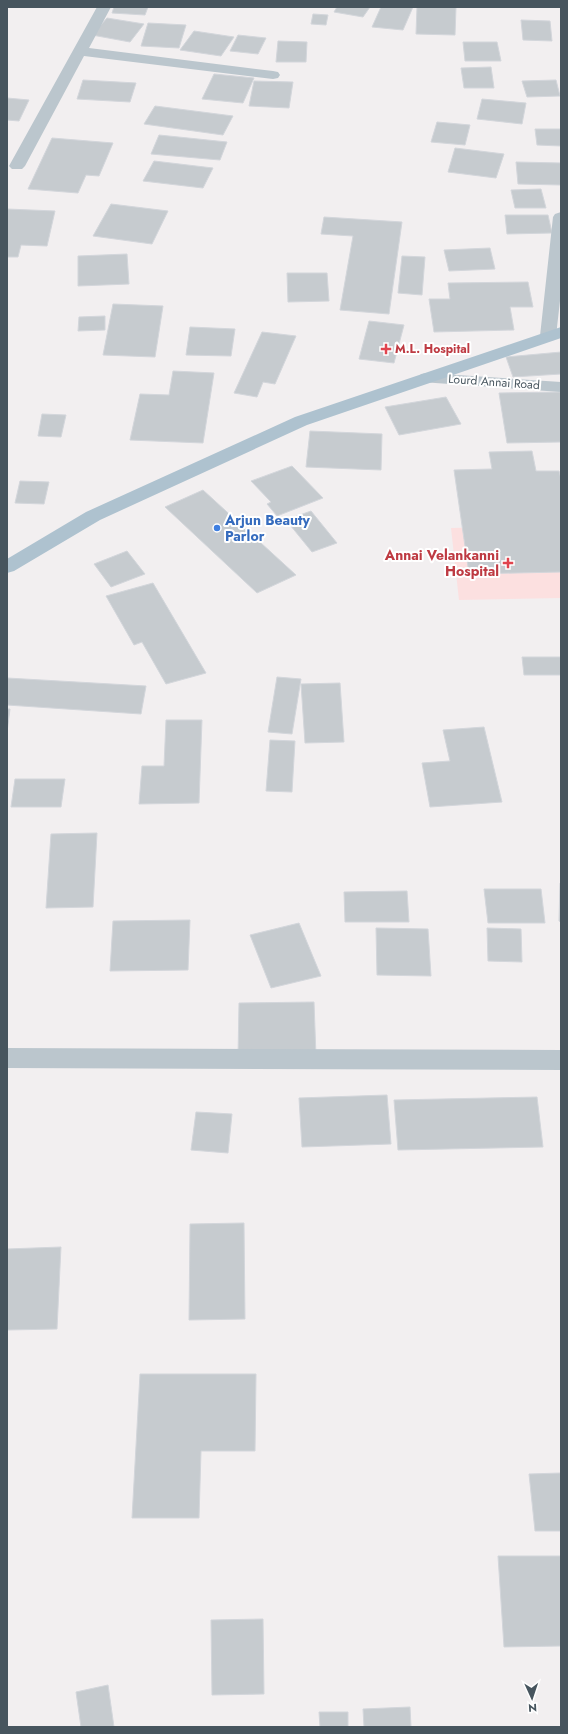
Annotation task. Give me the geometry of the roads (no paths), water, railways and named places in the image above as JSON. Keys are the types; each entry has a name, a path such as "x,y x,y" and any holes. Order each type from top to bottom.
{"main road":[{"path":"7,567 93,516 300,421 554,334"}],"street":[{"path":"17,166 104,7"},
{"path":"79,51 273,75"},
{"path":"554,334 561,217"},
{"name":"Lourd Annai Road","path":"427,378 561,387"},
{"path":"7,1058 561,1060"}],"place":[{"name":"M.L. Hospital","path":"386,349"},
{"name":"Arjun Beauty Parlor","path":"217,528"},
{"name":"Annai Velankanni Hospital","path":"508,563"}]}
